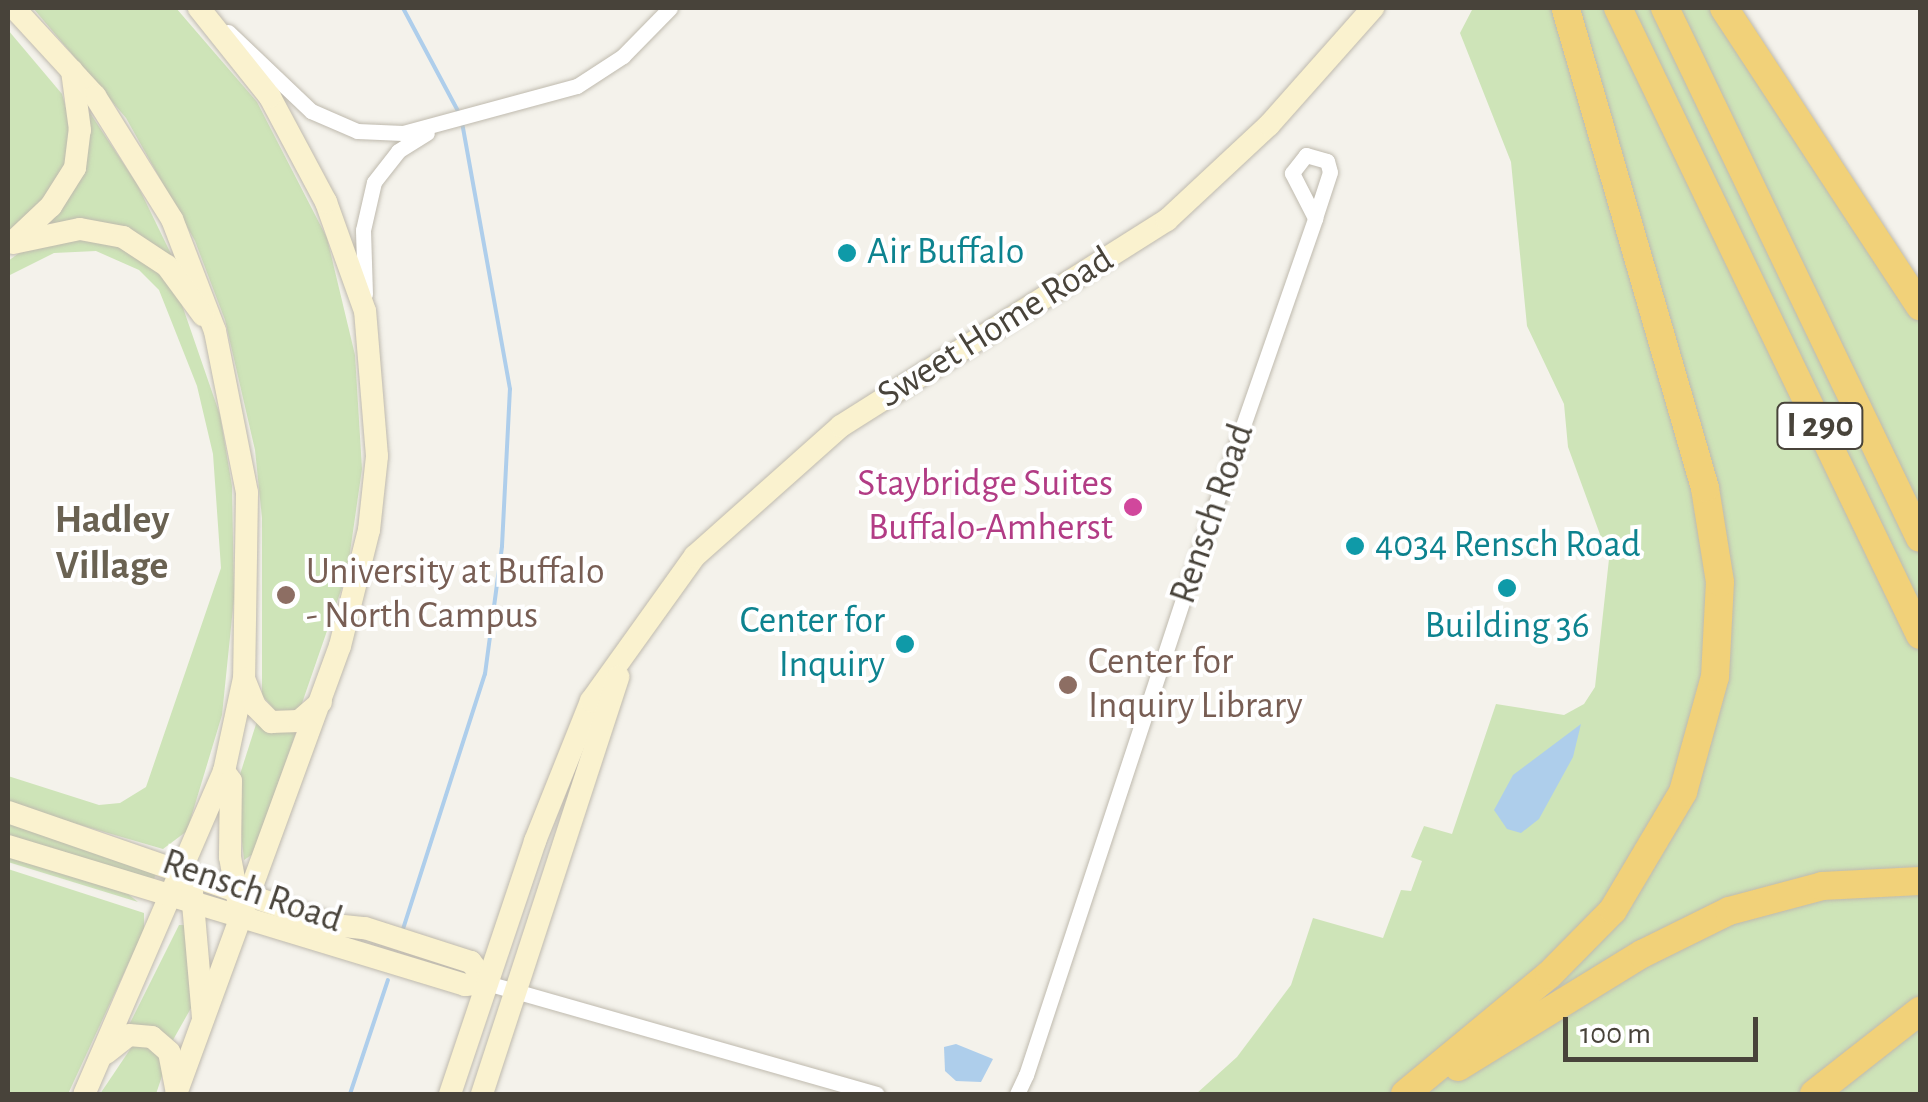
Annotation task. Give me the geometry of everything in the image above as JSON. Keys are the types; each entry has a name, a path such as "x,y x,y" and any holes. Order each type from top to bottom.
{"highway":[{"path":"1408,1094 1565,960 1620,901 1683,792 1715,677 1720,582 1710,511 1566,8"},
{"name":"I 290","path":"1618,8 1920,635"},
{"name":"I 290","path":"1665,8 1920,538"},
{"path":"1724,8 1920,306"},
{"path":"1408,1094 1621,966 1729,911 1822,886 1920,881"},
{"path":"1814,1094 1920,1011"}],"main road":[{"path":"14,8 115,123 161,198 215,331 247,493 244,678 224,771 187,869 184,899 204,1020"},
{"name":"Sweet Home Road","path":"450,1094 576,736 601,684 695,556 786,470 841,426 1167,220 1270,125 1373,8"},
{"path":"176,1092 242,901 322,700 369,530 377,456 365,311 298,145 203,11"},
{"path":"10,245 52,206 75,168 80,130 72,71"},
{"path":"10,245 80,229 123,237 167,266 215,331"},
{"name":"Sweet Home Road","path":"482,1094 626,654"},
{"path":"244,678 255,706 271,722 299,721 322,700"},
{"path":"224,771 231,782 242,901"},
{"name":"Rensch Road","path":"8,812 187,869 242,901"},
{"name":"Rensch Road","path":"8,846 184,899 242,901 471,962 487,983"},
{"path":"84,1094 184,899"},
{"path":"98,1063 118,1040 146,1035 169,1052 176,1092"}],"street":[{"path":"203,11 296,98 339,125 378,134 435,129 589,80 634,47 670,8"},
{"path":"365,311 363,230 374,182 398,151 435,129"},
{"name":"Rensch Road","path":"1017,1094 1315,218"},
{"name":"Rensch Road","path":"487,983 877,1094"}],"green space":[{"path":"33,8 176,8 257,102 327,238 355,355 362,469 347,573 300,709 277,713 262,695 262,518 255,450 225,320 195,241 126,118"},
{"path":"1473,8 1724,8 1920,306 1920,1094 1196,1094 1237,1057 1291,985 1313,918 1383,938 1401,890 1411,891 1422,861 1411,857 1424,826 1452,834 1496,704 1564,715 1584,704 1595,687 1609,559 1568,447 1564,404 1527,326 1511,162 1460,33"},
{"path":"8,30 62,94 76,143 39,210 8,231"},
{"path":"90,113 137,184 172,256 46,223"},
{"path":"91,237 149,259 180,299 220,415 232,486 234,598 222,715 187,831 163,849 8,804 8,776 99,805 120,803 146,787 221,568 213,454 197,386 159,290 139,270 96,251 54,253 8,276 8,261 22,251"},
{"path":"257,721 297,730 253,854 244,860 236,787"},
{"path":"8,820 157,871 154,879 8,837"},
{"path":"8,856 128,894 138,902 8,862"},
{"path":"8,869 144,913 144,930 68,1094 8,1094"},
{"path":"179,925 187,925 191,1008 173,1040 156,1027 129,1025"},
{"path":"133,1045 154,1045 165,1067 156,1094 100,1094"}],"water":[{"path":"1581,724 1573,757 1539,819 1521,833 1507,829 1494,810 1513,775"},
{"path":"956,1044 993,1059 981,1082 956,1081 945,1071 944,1047"}],"waterway":[{"path":"403,8 459,113"},
{"path":"403,929 485,674 502,546 510,389 462,122"},
{"path":"350,1094 388,980"}],"place":[{"name":"Air Buffalo","path":"847,253"},
{"name":"Staybridge Suites Buffalo-Amherst","path":"1133,507"},
{"name":"4034 Rensch Road","path":"1355,546"},
{"name":"Building 36","path":"1507,588"},
{"name":"University at Buffalo - North Campus","path":"286,595"},
{"name":"Center for Inquiry","path":"905,644"},
{"name":"Center for Inquiry Library","path":"1068,685"}],"district":[{"name":"Hadley Village","path":"112,543"}]}
